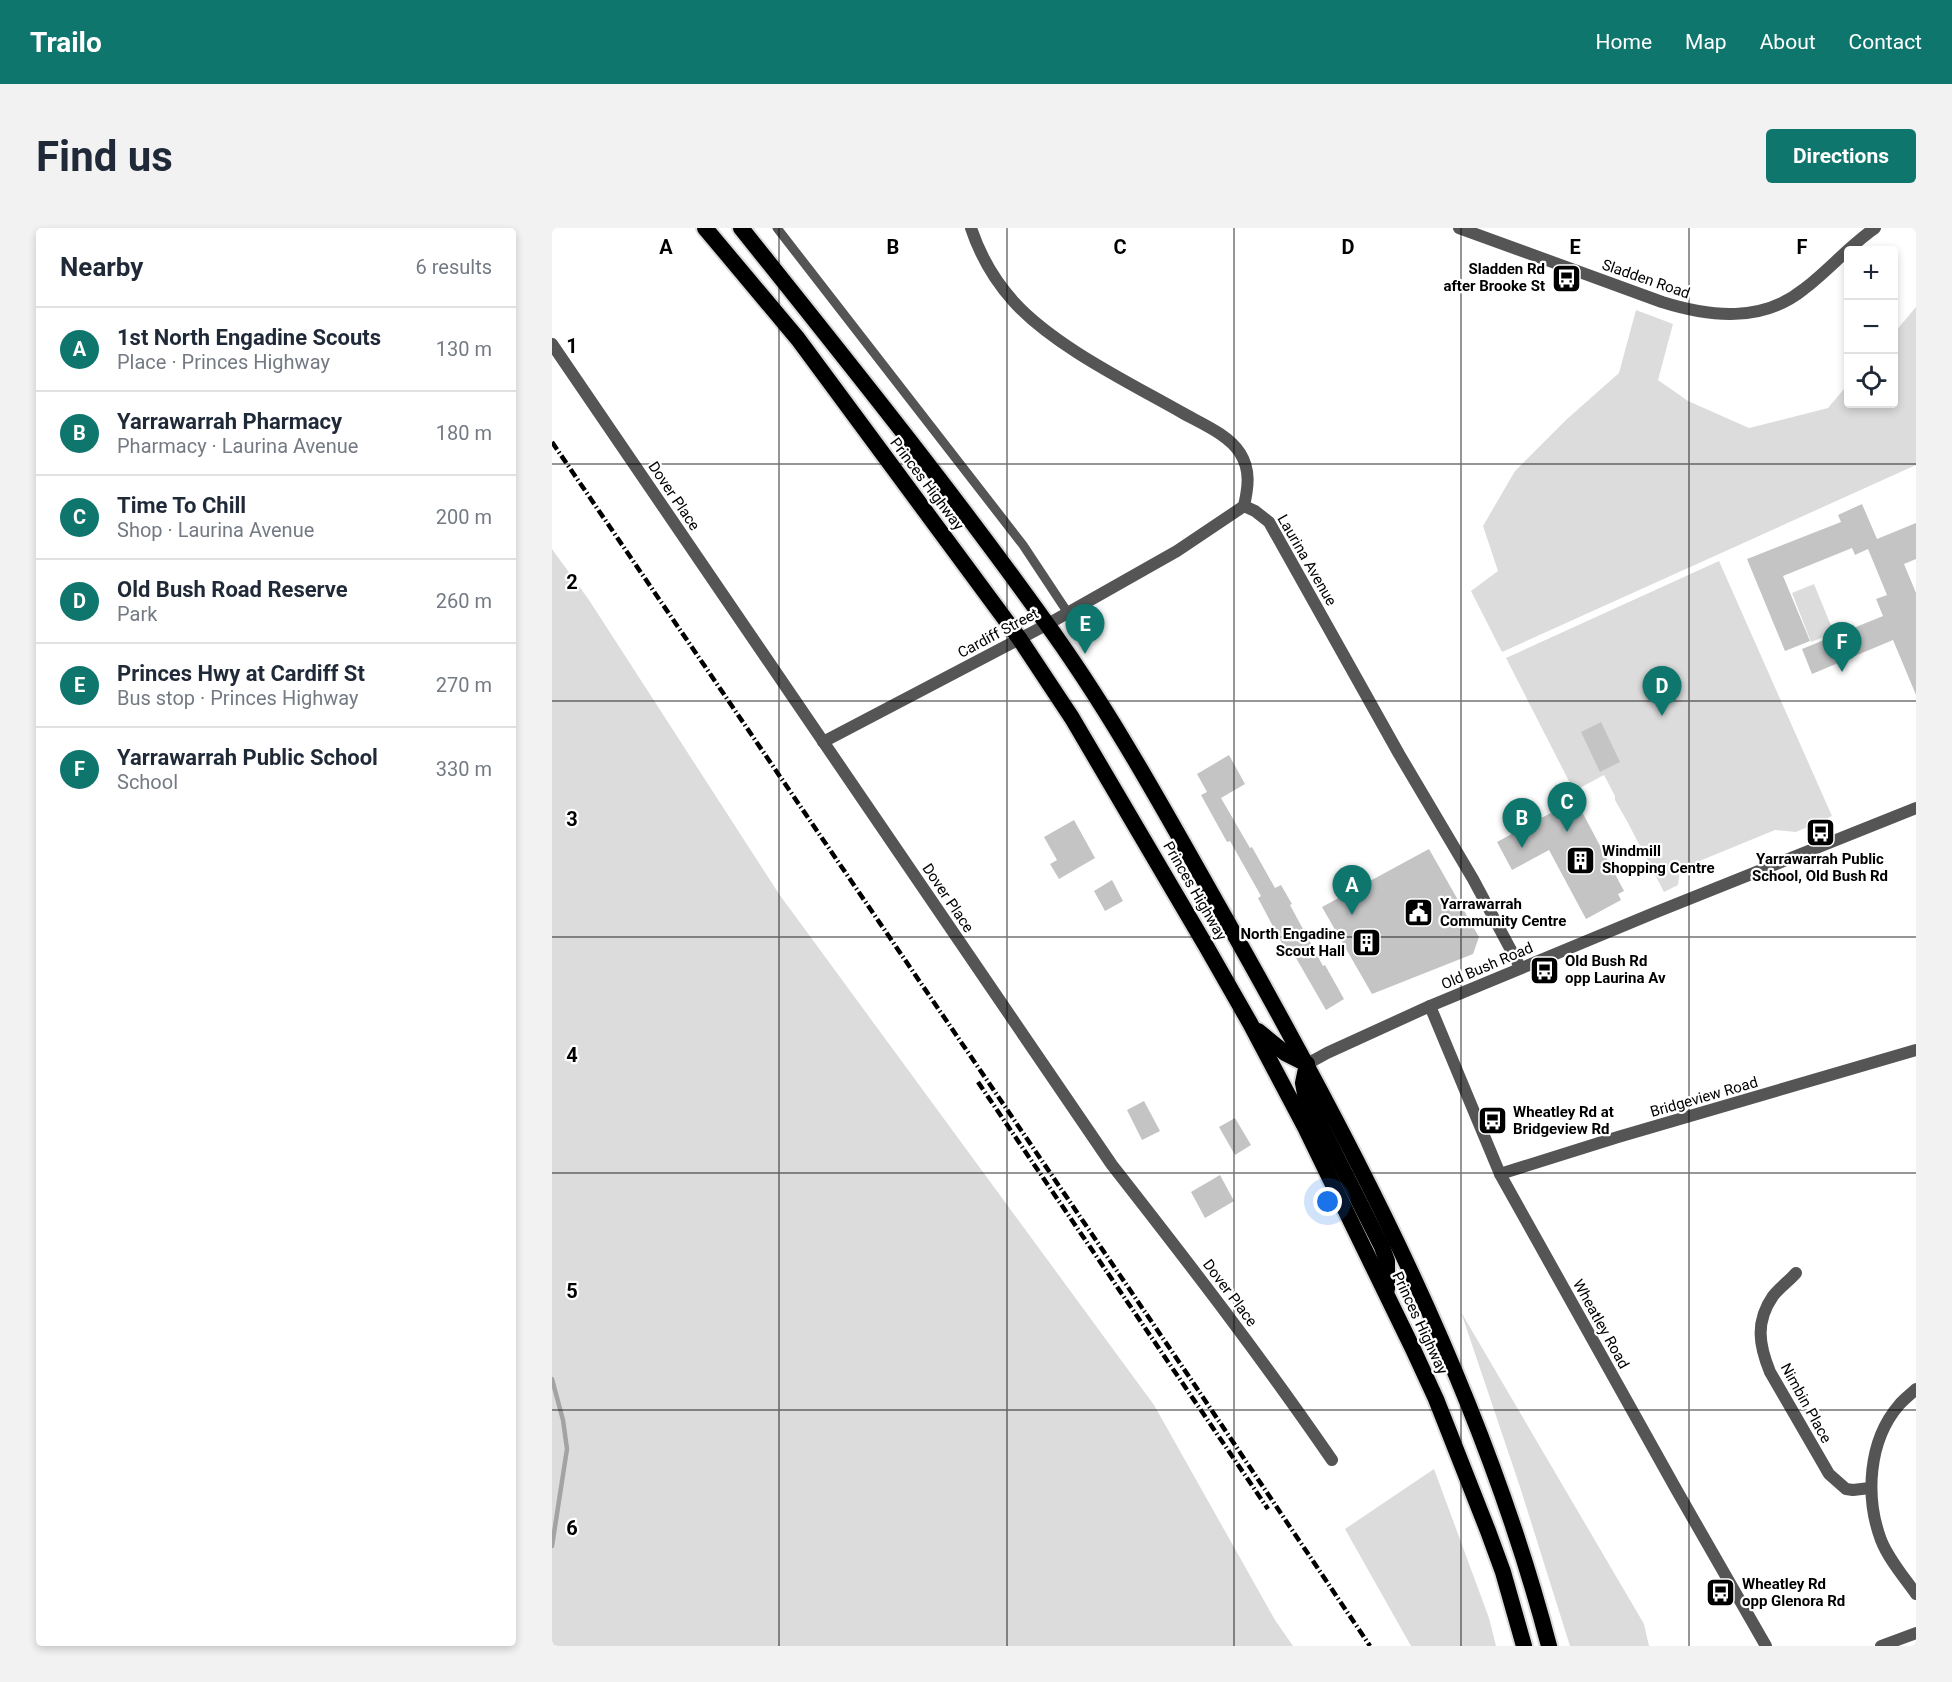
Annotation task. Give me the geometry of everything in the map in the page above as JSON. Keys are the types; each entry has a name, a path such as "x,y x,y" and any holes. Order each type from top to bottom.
{"highway":[{"name":"Princes Highway","path":"705,228 798,339 1019,638 1072,718 1121,799 1250,1023 1387,1293 1436,1399 1488,1531 1503,1572 1524,1646"},
{"name":"Princes Highway","path":"741,228 885,409 1048,624 1145,777 1307,1064 1424,1298 1461,1384 1513,1526 1549,1646"},
{"path":"1250,1023 1285,1053 1307,1064 1303,1083 1305,1094 1382,1247 1387,1261 1387,1293"}],"street":[{"path":"971,228 982,255 1001,286 1014,302 1050,335 1234,446 1247,469 1247,492 1244,506"},
{"name":"Sladden Road","path":"1459,228 1662,302 1689,310 1722,315 1749,314 1776,305 1803,291 1859,239 1875,228"},
{"name":"Dover Place","path":"552,344 1112,1165 1281,1386 1332,1460"},
{"name":"Cardiff Street","path":"823,742 1068,613 1177,551 1244,506"},
{"name":"Laurina Avenue","path":"1244,506 1269,522 1399,754 1473,879 1520,968"},
{"name":"Old Bush Road","path":"1307,1064 1430,1006 1520,968 1916,808"},
{"name":"Wheatley Road","path":"1430,1006 1500,1174 1676,1489 1767,1646"},
{"name":"Bridgeview Road","path":"1500,1174 1916,1050"},
{"name":"Nimbin Place","path":"1796,1273 1773,1296 1767,1308 1761,1323 1760,1339 1763,1354 1770,1372 1829,1474 1846,1489 1870,1488"},
{"path":"1916,1389 1899,1405 1885,1427 1875,1456 1870,1488 1874,1518 1882,1541 1895,1565 1916,1594"},
{"path":"1881,1646 1916,1633"}],"lane":[{"path":"777,228 1023,545 1068,613"}],"shaded area":[{"path":"1916,307 1916,465 1502,652 1471,591 1498,571 1483,526 1515,471 1567,419 1619,373 1636,310 1673,324 1658,380 1688,401 1749,428 1828,408 1844,389 1844,408 1898,408 1898,328"},
{"path":"552,549 589,600 779,894 1154,1405 1275,1620 1293,1646 552,1646"},
{"path":"1719,561 1832,816 1796,832 1775,830 1680,869 1678,885 1664,892 1604,775 1574,791 1506,658"},
{"path":"1814,584 1834,633 1811,642 1792,593"},
{"path":"1461,1312 1644,1624 1649,1646 1570,1646 1521,1490"},
{"path":"1434,1469 1489,1618 1496,1646 1411,1646 1345,1529"}],"building":[{"path":"1862,504 1877,539 1916,523 1916,559 1904,564 1916,593 1916,695 1893,640 1812,674 1802,649 1883,616 1876,599 1887,595 1868,549 1855,555 1852,548 1783,576 1810,641 1785,651 1747,559 1841,522 1838,515"},
{"path":"1601,722 1620,762 1600,772 1581,732"},
{"path":"1229,755 1245,784 1221,798 1275,888 1281,885 1323,966 1325,965 1344,999 1326,1010 1292,951 1288,947 1285,949 1258,898 1261,896 1201,795 1207,792 1197,774"},
{"name":"Windmill Shopping Centre","path":"1580,808 1624,891 1618,894 1621,900 1586,919 1549,850 1512,870 1497,842 1558,809 1562,818"},
{"path":"1074,820 1095,858 1059,879 1050,864 1057,860 1044,837"},
{"name":"Yarrawarrah Community Centre","path":"1429,849 1479,937 1473,954 1372,994 1322,907"},
{"path":"1112,880 1123,901 1105,911 1094,891"},
{"path":"1144,1101 1160,1131 1142,1140 1127,1110"},
{"path":"1235,1118 1251,1145 1235,1155 1219,1127"},
{"path":"1220,1175 1234,1201 1205,1218 1191,1192"}],"waterway":[{"path":"552,1379 563,1420 567,1449 552,1546"}],"railway":[{"path":"552,442 1370,1646"},
{"path":"978,1082 1268,1509"}],"place":[{"name":"Sladden Rd after Brooke St","path":"1566,278"},
{"name":"Princes Hwy at Cardiff St","path":"1085,654"},
{"name":"Yarrawarrah Public School","path":"1842,672"},
{"name":"Old Bush Road Reserve","path":"1662,716"},
{"name":"Time To Chill","path":"1567,832"},
{"name":"Yarrawarrah Public School, Old Bush Rd","path":"1820,832"},
{"name":"Yarrawarrah Pharmacy","path":"1522,848"},
{"name":"Windmill Shopping Centre","path":"1581,860"},
{"name":"Yarrawarrah Community Centre","path":"1419,913"},
{"name":"1st North Engadine Scouts","path":"1352,915"},
{"name":"North Engadine Scout Hall","path":"1366,943"},
{"name":"Old Bush Rd opp Laurina Av","path":"1544,970"},
{"name":"Wheatley Rd at Bridgeview Rd","path":"1492,1121"},
{"name":"Wheatley Rd opp Glenora Rd","path":"1721,1593"}]}
